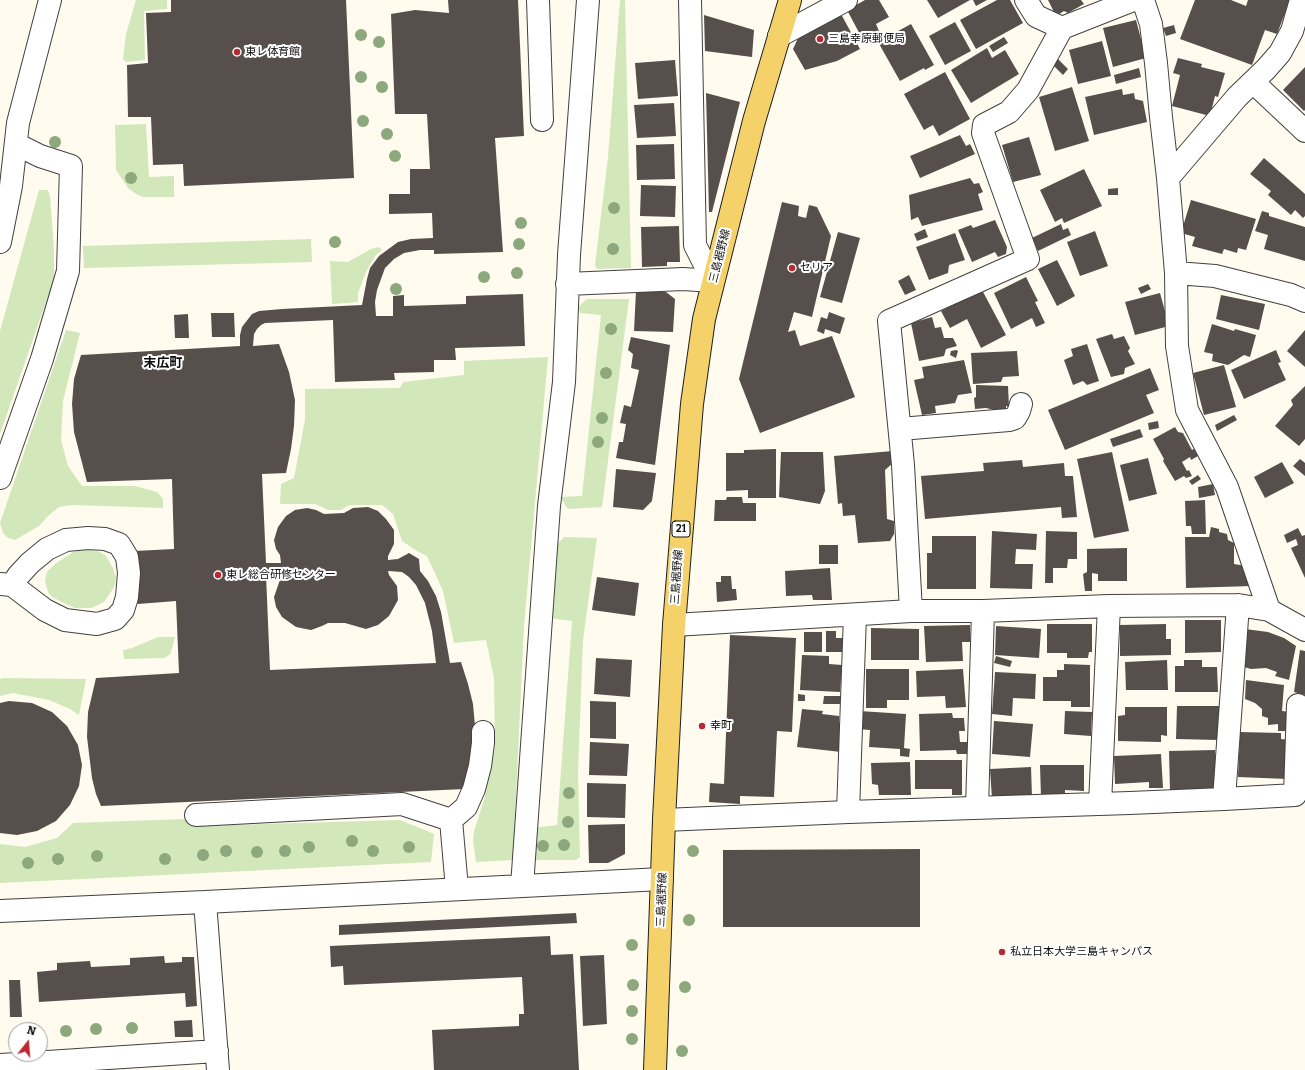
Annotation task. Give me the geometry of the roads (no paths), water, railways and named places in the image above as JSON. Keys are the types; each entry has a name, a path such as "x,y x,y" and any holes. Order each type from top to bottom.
{"main road":[{"name":"三島裾野線","path":"655,1070 664,820 674,625 692,404 704,319 754,122 790,0"}],"street":[{"path":"0,242 11,186 11,139 50,0"},
{"path":"538,0 542,120"},
{"path":"522,886 549,506 564,382 567,284 588,0"},
{"path":"690,0 695,244 714,281"},
{"path":"779,36 846,0"},
{"path":"1026,0 1036,16 1062,28"},
{"path":"911,611 908,529 889,321 1028,259 983,133 984,125 1009,112 1028,90 1062,28 1133,0"},
{"path":"1143,0 1151,24 1168,178 1176,273 1177,346 1187,410 1227,487 1269,610"},
{"path":"1168,178 1237,97 1280,53 1292,31 1302,0"},
{"path":"1253,82 1305,131"},
{"path":"0,478 42,359 68,271 71,166 40,156 11,139"},
{"path":"1176,273 1215,276 1291,295 1305,301"},
{"path":"567,284 683,279 714,281"},
{"path":"900,429 1009,420 1015,418 1021,404"},
{"path":"88,538 105,540 119,544 126,557 129,573 127,597 123,610 115,619 97,624 66,620 45,610 6,584 18,576 46,549 66,540 88,538"},
{"path":"1224,799 1238,605"},
{"path":"674,625 911,611 983,611 1109,606 1238,605 1269,610 1305,630"},
{"path":"1100,804 1109,606"},
{"path":"977,808 983,611"},
{"path":"848,812 855,615"},
{"path":"664,820 1295,796 1298,705"},
{"path":"451,820 466,807 474,789 480,766 483,732"},
{"path":"196,815 402,804 451,820"},
{"path":"451,820 457,889"},
{"path":"0,911 662,879"},
{"path":"0,1065 218,1061 205,902"}],"place":[{"name":"三島幸原郵便局","path":"820,39"},
{"name":"東レ体育館","path":"237,52"},
{"name":"セリア","path":"792,268"},
{"name":"東レ総合研修センター","path":"218,575"},
{"name":"幸町","path":"702,726"},
{"name":"私立日本大学三島キャンパス","path":"1002,952"}],"district":[{"name":"末広町","path":"163,363"}]}
